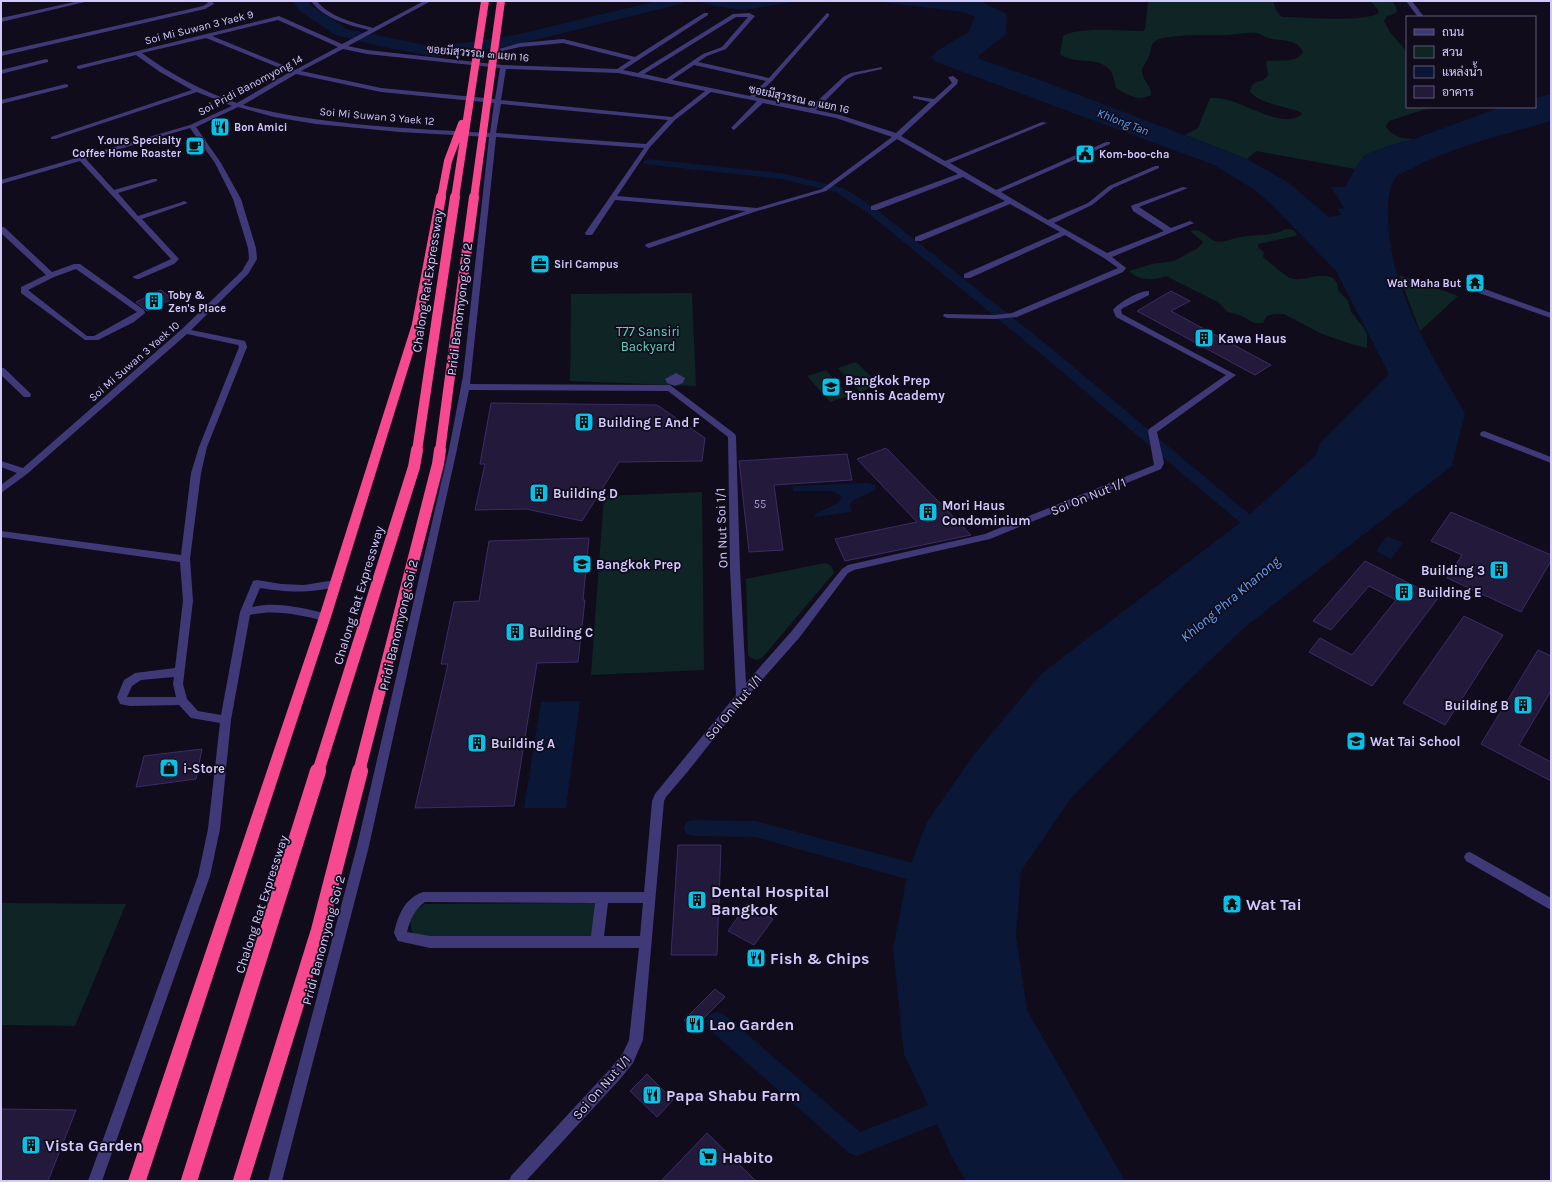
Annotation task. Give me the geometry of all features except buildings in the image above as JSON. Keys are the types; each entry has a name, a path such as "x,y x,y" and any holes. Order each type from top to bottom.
{"highway":[{"name":"Chalong Rat Expressway","path":"189,1181 414,467 485,1"},
{"path":"241,1181 318,930 438,464 501,1"},
{"path":"137,1181 325,617 417,324 448,161 471,98"}],"street":[{"path":"1,20 86,1"},
{"path":"1,54 205,7 211,4 210,1"},
{"path":"314,1 316,4 336,17 374,30"},
{"name":"Soi Pridi Banomyong 14","path":"1,182 192,126 238,105 295,72 368,34 419,3 428,1"},
{"path":"1409,1 1420,16"},
{"path":"618,71 706,14"},
{"path":"750,99 770,80 827,15"},
{"path":"639,75 735,16 752,16 724,48 705,55 667,81"},
{"name":"Soi Mi Suwan 3 Yaek 9","path":"79,67 279,18 343,47"},
{"path":"207,36 295,72 381,90 673,119"},
{"path":"502,49 520,44 563,41 636,59"},
{"name":"ซอยมีสุวรรณ ๓ แยก 16","path":"343,47 402,56 503,67 618,71 838,116 896,136 1049,222 1122,267 1122,270 1014,315 995,317 947,316"},
{"name":"Soi Mi Suwan 3 Yaek 12","path":"138,53 163,71 197,90 238,105 287,117 369,128 492,134 648,146"},
{"path":"1,72 46,61"},
{"path":"694,63 770,80"},
{"name":"Pridi Banomyong Soi 2","path":"274,1181 363,846 452,457 465,387 492,134 503,67"},
{"path":"811,111 845,78 853,74 880,68"},
{"path":"649,246 757,210 824,190 896,136 955,83 951,77"},
{"path":"1,102 66,86"},
{"path":"53,138 197,90"},
{"path":"589,233 648,146 673,119 709,90"},
{"path":"915,97 935,101"},
{"path":"734,128 761,101"},
{"path":"945,163 1044,123"},
{"name":"Soi Mi Suwan 3 Yaek 10","path":"1,490 24,472 185,332 245,272 252,259 252,248 237,199 218,163 192,126"},
{"path":"996,192 1108,144"},
{"path":"82,159 175,259 136,277"},
{"path":"1049,222 1090,204 1111,187 1157,167"},
{"path":"874,208 964,174"},
{"path":"114,192 155,180"},
{"path":"1170,230 1136,209 1135,206 1185,188"},
{"path":"613,198 757,210"},
{"path":"918,239 1011,201"},
{"path":"138,218 184,203"},
{"path":"1106,256 1190,223"},
{"path":"1,229 51,275"},
{"path":"967,276 1066,232"},
{"path":"77,266 141,313 131,320 95,338 85,338 24,291 27,287 51,275 77,266"},
{"path":"1476,289 1551,316"},
{"name":"Soi On Nut 1/1","path":"516,1181 616,1073 628,1058 636,1040 658,801 661,794 685,767 741,696 795,635 845,571 851,567 987,537 1158,467 1159,465 1152,433 1154,429 1232,375 1120,315 1117,310 1120,306 1146,292"},
{"path":"185,332 240,342 242,343 243,347 203,446 196,473 185,559 188,601 178,684 182,701 195,715 226,720"},
{"path":"1,370 27,395"},
{"name":"On Nut Soi 1/1","path":"465,387 672,386 732,436 735,569 741,696"},
{"path":"1484,434 1551,460"},
{"path":"1,464 24,472"},
{"path":"1,534 185,559"},
{"path":"95,1181 204,876 214,829 226,720 245,612 257,584 281,588 304,589 335,584"},
{"path":"245,612 262,607 277,608 325,617"},
{"path":"179,672 139,676 128,684 122,696 124,701 130,702 182,701"},
{"path":"1470,857 1551,904"},
{"path":"646,942 430,942 409,940 402,937 400,933 408,909 414,902 423,897 650,898"},
{"path":"597,942 602,898"}],"green space":[{"path":"1148,1 1273,1 1276,10 1282,17 1347,19 1371,16 1379,13 1377,8 1370,1 1393,1 1397,10 1396,13 1387,16 1384,21 1390,32 1406,51 1406,108 1429,108 1389,121 1386,127 1389,131 1402,138 1414,139 1388,146 1365,155 1355,169 1256,151 1247,159 1185,135 1198,128 1210,98 1221,98 1232,101 1267,115 1279,118 1290,119 1300,116 1302,113 1300,112 1267,102 1254,96 1250,92 1255,83 1263,80 1268,75 1267,61 1292,60 1300,56 1303,52 1298,45 1271,39 1257,33 1177,36 1159,39 1154,42 1151,47 1149,56 1142,70 1151,95 1137,98 1116,88 1112,73 1107,67 1094,62 1072,59 1060,54 1063,36 1086,30 1143,31 1145,29"},
{"path":"1286,229 1294,230 1297,235 1258,244 1258,247 1264,252 1263,257 1290,278 1300,279 1328,276 1333,278 1337,283 1338,290 1348,301 1351,312 1367,334 1367,348 1322,334 1284,314 1267,316 1263,323 1254,323 1242,316 1228,312 1218,302 1166,276 1156,279 1147,279 1138,277 1129,271 1152,264 1174,261 1198,248 1203,242 1190,231 1198,230 1212,240 1221,242 1240,237 1280,232"},
{"path":"1399,275 1458,296 1420,331"},
{"name":"T77 Sansiri Backyard","path":"692,293 696,386 570,381 571,294"},
{"path":"856,362 880,385 860,392 838,368"},
{"path":"826,370 849,396 830,402 807,376"},
{"path":"702,492 704,670 591,675 604,496"},
{"path":"825,563 831,566 834,572 833,574 762,658 757,660 751,658 748,655 746,579"},
{"path":"1,903 126,904 75,1026 1,1025"},
{"path":"595,903 594,937 419,936 412,932 410,921 413,912 425,904"}],"water":[{"path":"696,1 799,1 743,10 714,6"},
{"path":"872,1 980,1 1007,14 1006,34 979,56 979,59 1032,77 1247,159 1289,183 1329,217 1341,215 1337,209 1344,208 1331,187 1345,187 1365,155 1388,146 1414,139 1498,108 1536,108 1536,98 1551,94 1551,121 1481,141 1429,160 1397,176 1390,189 1388,214 1390,241 1395,268 1403,293 1425,342 1465,413 1452,466 1245,627 1179,690 1071,798 1021,871 1016,936 1027,1010 1125,1181 966,1181 953,1159 904,1054 893,949 908,871 927,822 973,756 1042,673 1241,522 1316,455 1320,443 1389,374 1336,271 1272,205 1255,190 1214,165 936,62 931,57 937,51 968,32 975,17 963,12"},
{"path":"867,483 875,485 876,490 852,501 850,505 852,509 851,512 815,517 815,514 836,504 841,499 840,495 832,491 793,491 792,486"},
{"path":"1387,536 1403,543 1391,559 1376,551"},
{"path":"580,701 566,808 524,808 541,702"}],"waterway":[{"path":"300,1 305,8 341,32 435,52 515,40 676,1"},
{"path":"648,162 781,176 840,190 872,211 1046,351 1262,533"},
{"path":"693,828 755,829 928,876"},
{"path":"717,1022 857,1145 952,1107"}],"place":[{"name":"Bon Amici","path":"220,127"},
{"name":"Y.ours Specialty Coffee Home Roaster","path":"195,146"},
{"name":"Kom-boo-cha","path":"1085,154"},
{"name":"Siri Campus","path":"540,264"},
{"name":"Wat Maha But","path":"1475,283"},
{"name":"Toby & Zen's Place","path":"154,301"},
{"name":"Kawa Haus","path":"1204,338"},
{"name":"Bangkok Prep Tennis Academy","path":"831,387"},
{"name":"Building E And F","path":"584,422"},
{"name":"Building D","path":"539,493"},
{"name":"Mori Haus Condominium","path":"928,512"},
{"name":"Bangkok Prep","path":"582,564"},
{"name":"Building 3","path":"1499,570"},
{"name":"Building E","path":"1404,592"},
{"name":"Building C","path":"515,632"},
{"name":"Building B","path":"1523,705"},
{"name":"Wat Tai School","path":"1356,741"},
{"name":"Building A","path":"477,743"},
{"name":"i-Store","path":"169,768"},
{"name":"Dental Hospital Bangkok","path":"697,900"},
{"name":"Wat Tai","path":"1232,904"},
{"name":"Fish & Chips","path":"756,958"},
{"name":"Lao Garden","path":"695,1024"},
{"name":"Papa Shabu Farm","path":"652,1095"},
{"name":"Vista Garden","path":"31,1145"},
{"name":"Habito","path":"708,1157"}],"water label":[{"name":"Khlong Tan","path":"1123,122"},
{"name":"Khlong Phra Khanong","path":"1230,599"}]}
